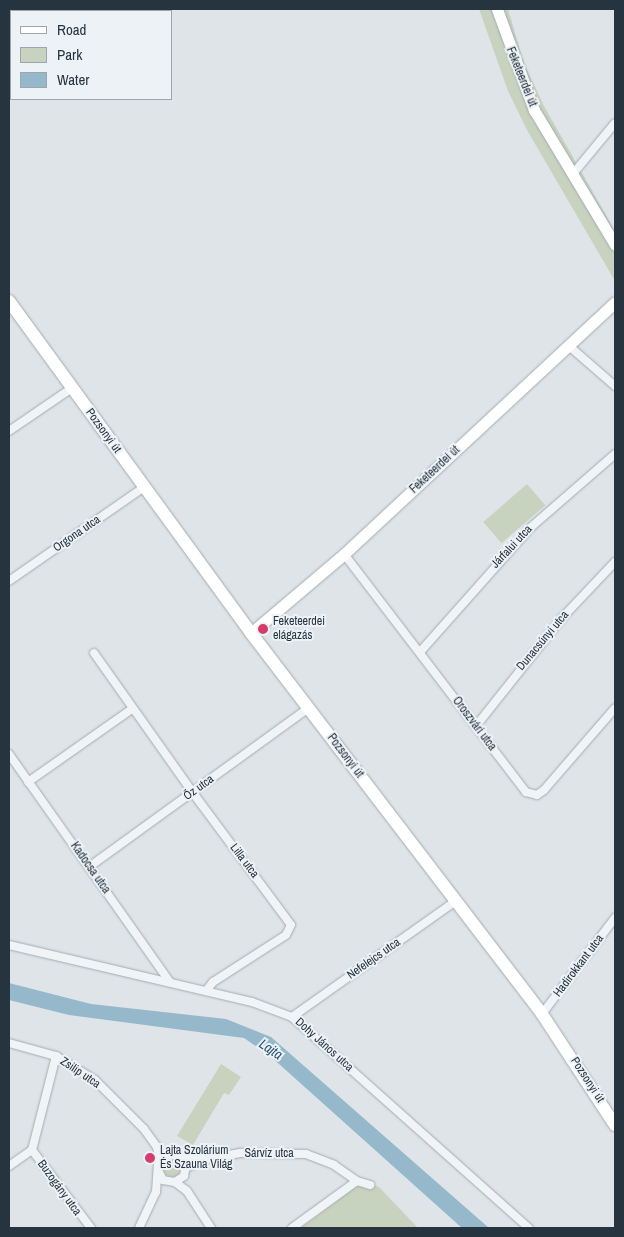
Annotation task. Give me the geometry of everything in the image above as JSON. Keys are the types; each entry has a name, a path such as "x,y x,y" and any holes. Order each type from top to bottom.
{"main road":[{"name":"Feketeerdei út","path":"497,9 524,87 572,175 615,245"},
{"name":"Pozsonyi út","path":"9,301 251,633 542,1014 615,1125"},
{"name":"Feketeerdei út","path":"251,633 344,554 615,302"}],"street":[{"path":"572,175 615,123"},
{"path":"569,346 615,386"},
{"path":"9,431 72,388"},
{"name":"Járfalui utca","path":"420,652 530,528 615,454"},
{"name":"Orgona utca","path":"9,581 144,487"},
{"name":"Oroszvári utca","path":"344,554 526,792 537,795 557,777 615,708"},
{"name":"Dunacsúnyi utca","path":"476,726 562,618 615,562"},
{"name":"Lilla utca","path":"94,653 193,794 291,924 286,936 213,982 206,991"},
{"name":"Őz utca","path":"89,867 193,794 309,708"},
{"path":"28,782 132,709"},
{"name":"Kadocsa utca","path":"9,754 170,982"},
{"name":"Nefelejcs utca","path":"292,1017 456,901"},
{"name":"Hadirokkant utca","path":"542,1014 615,918"},
{"name":"Dohy János utca","path":"9,945 76,963 170,982 252,1002 292,1017 529,1228"},
{"name":"Zsilip utca","path":"9,1042 56,1056 95,1080 156,1147"},
{"name":"Buzogány utca","path":"56,1056 32,1150 92,1228"},
{"path":"156,1147 182,1158 206,1159"},
{"path":"139,1228 156,1192 160,1160 156,1147"},
{"path":"9,1166 32,1150"},
{"name":"Sárvíz utca","path":"206,1159 268,1152 306,1154 334,1164 356,1180 370,1185"},
{"path":"160,1160 169,1154"},
{"path":"182,1158 187,1191"},
{"path":"156,1192 206,1159"},
{"path":"158,1170 172,1182 187,1191 211,1228"},
{"path":"292,1228 356,1180"}],"green space":[{"path":"479,9 508,9 524,63 544,106 615,231 615,281 527,130 508,91"},
{"path":"527,484 545,505 502,543 483,522"},
{"path":"221,1064 241,1077 229,1095 224,1093 193,1145 177,1136"},
{"path":"168,1159 176,1159 181,1164 179,1175 168,1177 163,1172 163,1164"},
{"path":"363,1181 379,1187 418,1228 301,1228"}],"water":[{"name":"Lajta","path":"9,983 91,1004 226,1019 271,1037 489,1228 462,1228 269,1055 244,1038 69,1015 9,1000"}],"place":[{"name":"Feketeerdei elágazás","path":"263,629"},
{"name":"Lajta Szolárium És Szauna Világ","path":"150,1158"}]}
